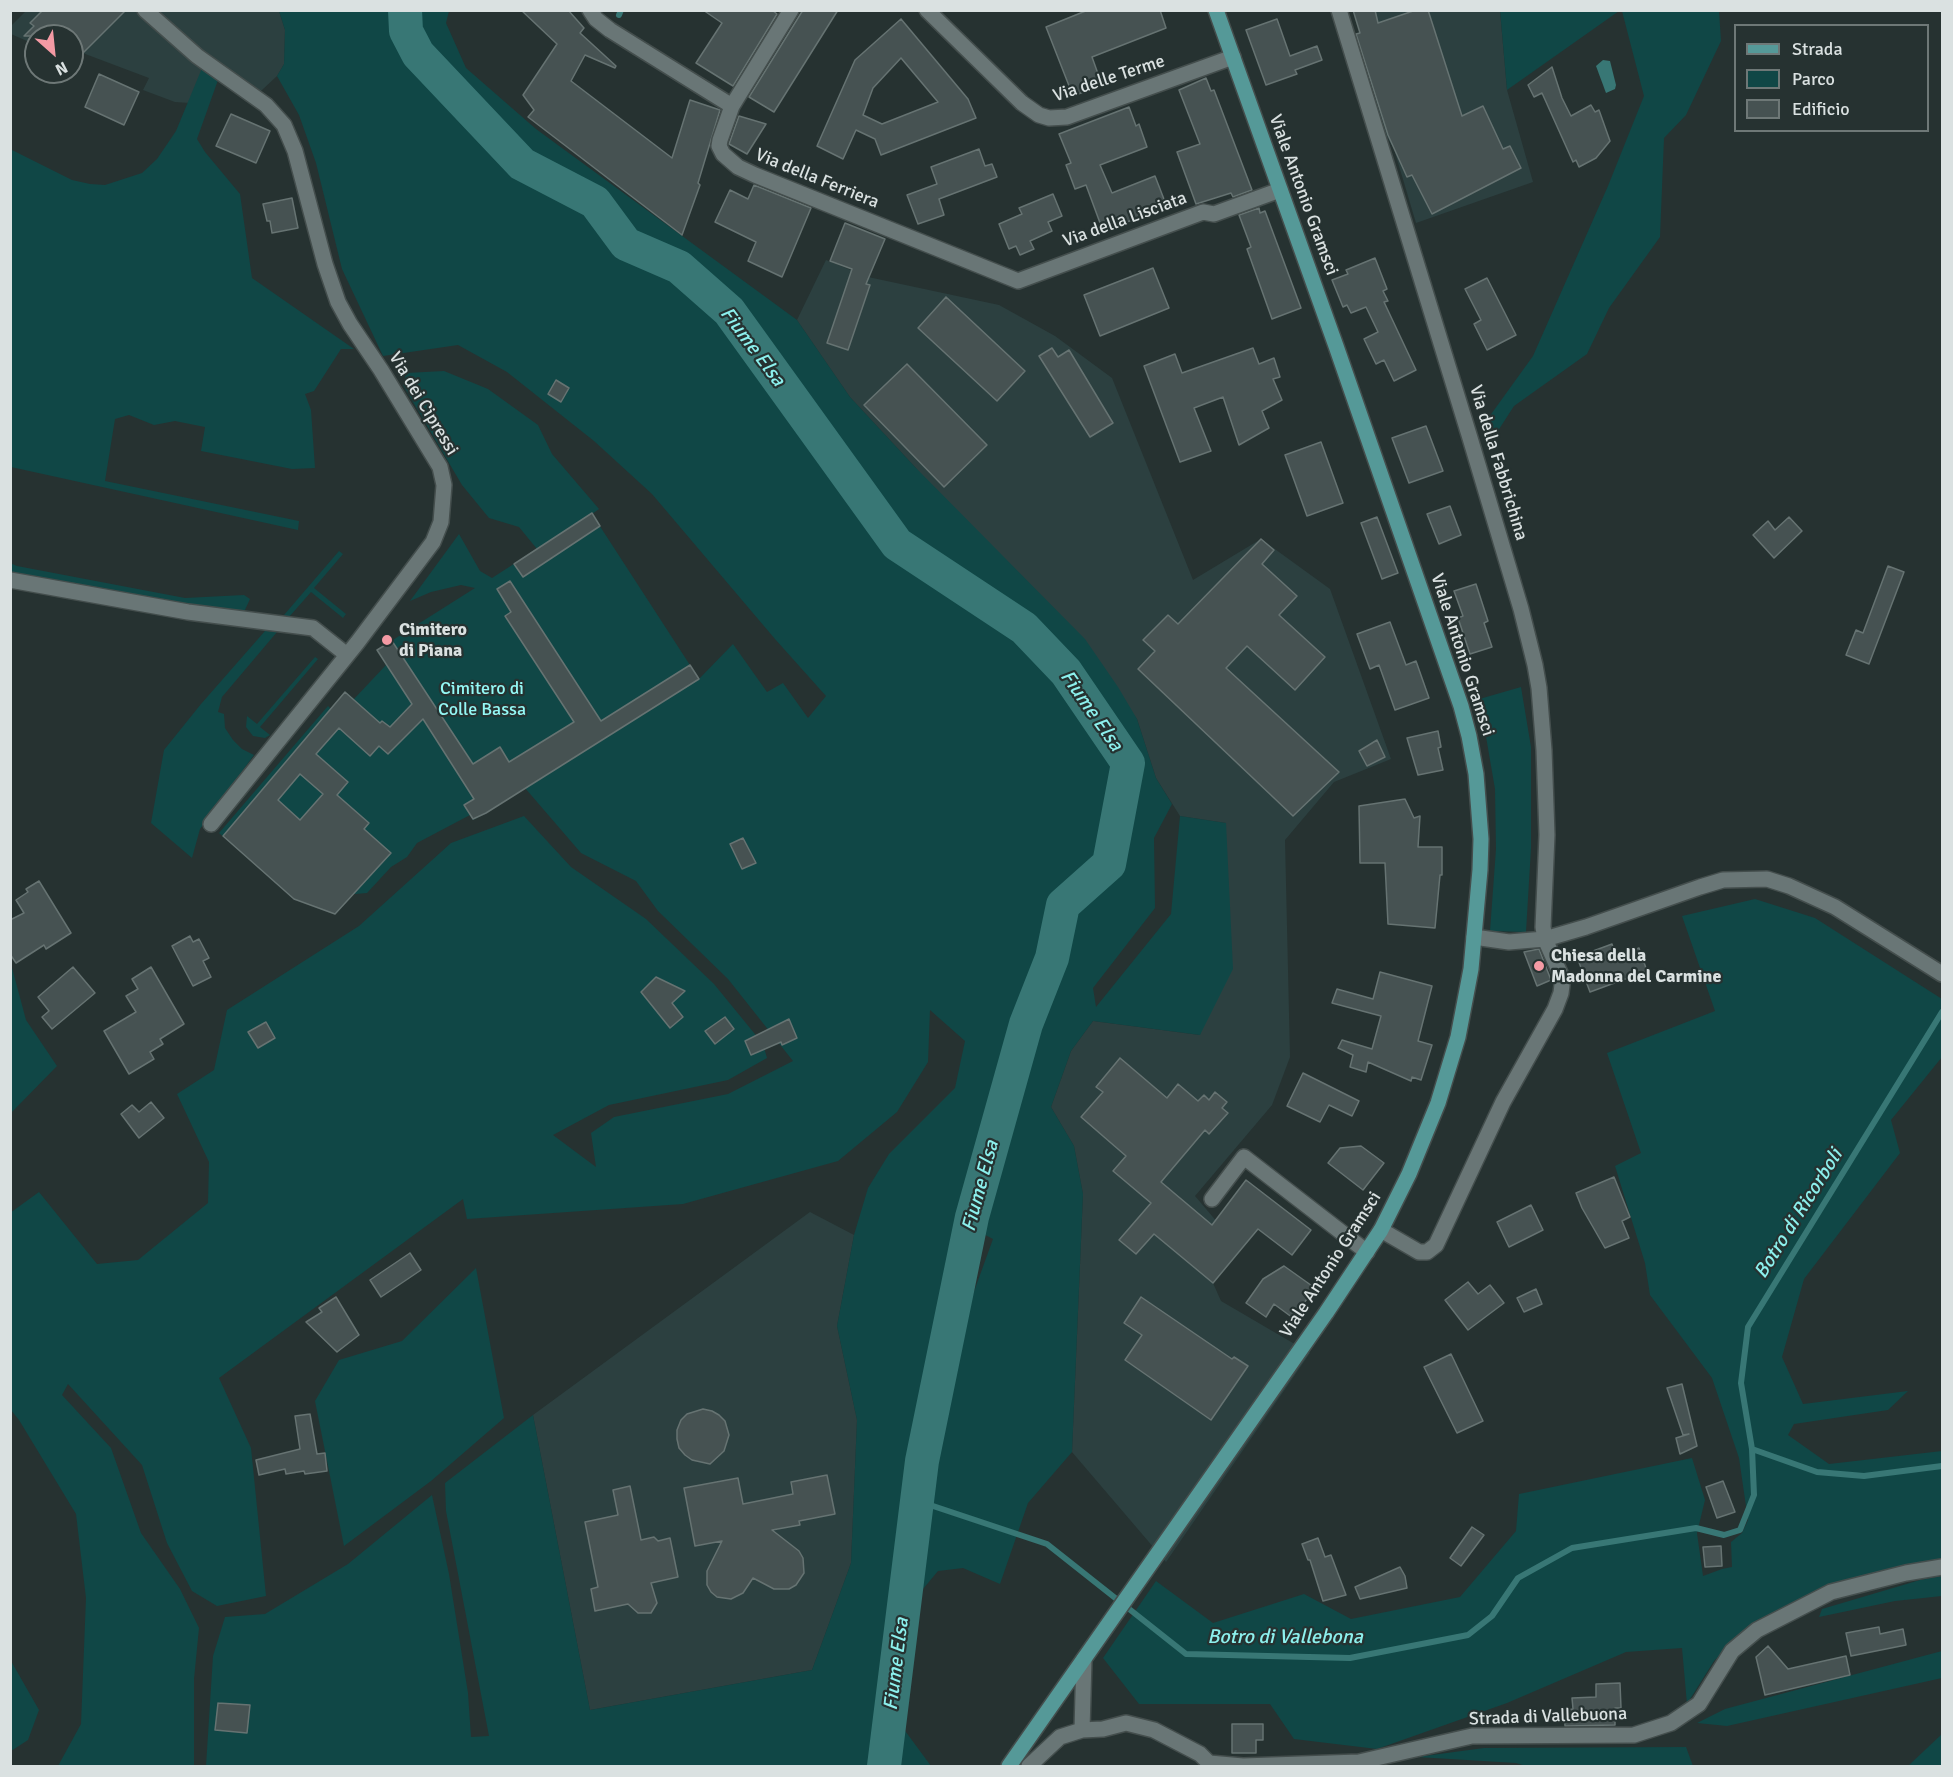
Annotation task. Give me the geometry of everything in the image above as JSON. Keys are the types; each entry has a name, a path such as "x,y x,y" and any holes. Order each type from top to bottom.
{"main road":[{"name":"Viale Antonio Gramsci","path":"1009,1767 1367,1252 1380,1230 1421,1148 1445,1082 1458,1037 1474,937 1481,839 1476,774 1470,736 1216,10"}],"street":[{"name":"Via dei Cipressi","path":"145,10 197,56 271,110 284,125 296,151 325,264 338,302 440,467 444,485 441,522 433,542 347,655 211,824"},
{"path":"590,10 596,19 610,30 732,106"},
{"name":"Via della Ferriera","path":"791,10 732,106 719,146 723,154 738,167 1018,281"},
{"name":"Via delle Terme","path":"927,10 1022,103 1034,112 1049,118 1067,117 1233,57"},
{"name":"Via della Fabbrichina","path":"1338,10 1470,438 1533,659 1539,688 1544,750 1547,846 1542,909 1545,939 1551,948 1561,981 1558,1003 1503,1102 1437,1242 1429,1251 1419,1252 1380,1230"},
{"name":"Via della Lisciata","path":"1018,281 1203,212 1214,214 1280,190"},
{"path":"10,580 188,612 313,628 347,655"},
{"path":"1474,937 1502,942 1545,939 1578,930 1723,880 1767,879 1811,895 1835,907 1942,974"},
{"path":"1212,1199 1244,1157 1367,1252"},
{"name":"Strada di Vallebuona","path":"1208,1765 1359,1762 1472,1736 1634,1735 1671,1723 1699,1704 1732,1651 1758,1630 1831,1592 1906,1573 1942,1568"},
{"path":"1082,1730 1084,1659"},
{"path":"1029,1767 1056,1739 1082,1730 1103,1729 1126,1723 1154,1730 1200,1754 1208,1765"}],"shaded area":[{"path":"26,11 279,11 285,30 284,64 277,76 248,103 203,68 190,103 175,102 143,90 149,78 84,54 84,24 24,24 24,40 11,34 10,27"},
{"path":"1353,11 1500,11 1507,90 1533,182 1416,223 1394,149 1386,135 1356,34 1360,32"},
{"path":"1603,60 1610,61 1616,85 1615,89 1606,93 1596,66"},
{"path":"826,260 868,277 999,305 1055,336 1112,378 1193,580 1261,539 1330,589 1391,759 1334,782 1285,840 1290,1057 1272,1105 1195,1196 1241,1250 1213,1283 1221,1301 1310,1353 1166,1562 1072,1452 1083,1194 1074,1146 1051,1107 1071,1051 1093,1021 1200,1035 1226,823 1180,816 1156,778 1137,719 915,467 850,397 797,320"},
{"path":"810,1212 854,1235 837,1326 857,1420 851,1563 812,1670 590,1710 533,1415"}],"green space":[{"path":"1500,10 1619,10 1619,11 1507,90"},
{"name":"Cimitero di Colle Bassa","path":"279,11 449,11 446,23 466,68 536,129 797,320 850,397 915,467 1085,639 1137,719 1156,778 1172,804 1154,838 1155,908 1093,988 1096,1007 1171,914 1180,816 1226,823 1233,969 1200,1035 1093,1021 1071,1051 1051,1107 1074,1146 1083,1194 1072,1452 1028,1503 1000,1584 963,1568 938,1571 923,1589 917,1607 903,1728 931,1766 206,1766 213,1656 225,1617 265,1614 348,1564 432,1495 449,1574 468,1693 471,1737 489,1736 446,1511 445,1483 533,1415 590,1710 812,1670 851,1563 857,1420 837,1326 854,1235 868,1188 889,1154 955,1088 965,1041 930,1010 928,1062 897,1112 838,1161 683,1204 467,1219 463,1199 219,1378 251,1448 266,1596 217,1606 192,1591 167,1543 142,1465 68,1384 62,1395 111,1448 141,1533 180,1589 199,1628 194,1679 194,1766 58,1766 81,1724 86,1598 76,1514 11,1410 10,1213 39,1192 97,1264 138,1260 208,1203 209,1162 177,1094 214,1070 227,1010 359,926 451,843 524,816 571,867 646,919 714,984 763,1044 767,1058 728,1080 609,1105 553,1135 596,1167 591,1133 614,1117 728,1094 793,1061 728,979 658,911 636,881 581,853 525,788 473,820 470,815 417,843 407,857 391,867 367,893 295,899 219,833 328,706 331,709 345,692 354,699 386,665 377,650 475,588 461,585 431,592 410,601 459,534 480,571 492,578 537,549 519,527 489,518 462,485 403,385 406,373 444,371 488,389 538,425 552,454 599,509 592,514 699,679 733,644 767,692 783,683 808,718 826,696 652,494 594,441 507,372 458,345 383,356 342,269 316,163 299,115 277,76 284,64 285,30","holes":["966,1225 993,1239 942,1380 930,1376"]},
{"path":"1622,11 1719,11 1721,41 1686,115 1664,138 1660,237 1609,308 1587,354 1514,406 1494,437 1484,424 1533,356 1608,186 1644,96"},
{"path":"202,68 218,80 197,139 240,194 252,278 354,349 341,349 314,391 305,394 311,410 315,468 292,469 201,451 205,427 175,421 154,425 129,415 115,419 105,481 299,521 298,530 11,467 10,149 72,180 90,184 105,185 142,173 157,159 176,131"},
{"path":"339,551 343,554 314,588 346,614 343,618 311,592 289,617 284,615"},
{"path":"10,563 185,598 244,595 250,599 244,612 189,608 11,576"},
{"path":"265,631 277,632 222,697 218,712 224,714 225,728 233,740 242,749 254,755 200,829 192,858 151,823 164,750"},
{"path":"315,657 318,659 260,727 270,735 265,738 253,736 246,727 247,716 257,724"},
{"path":"1521,687 1531,747 1531,848 1526,932 1490,931 1496,849 1495,789 1484,725 1476,700"},
{"path":"1755,899 1815,918 1942,999 1942,1057 1891,1120 1900,1153 1804,1279 1782,1357 1803,1404 1908,1391 1888,1410 1794,1424 1788,1435 1829,1464 1942,1451 1942,1559 1903,1567 1827,1589 1746,1628 1714,1661 1687,1704 1682,1648 1626,1652 1507,1703 1377,1749 1294,1739 1270,1704 1139,1704 1103,1658 1156,1581 1213,1623 1304,1594 1351,1619 1460,1597 1516,1531 1519,1494 1692,1458 1705,1500 1697,1533 1703,1576 1732,1567 1731,1542 1742,1533 1748,1520 1739,1458 1712,1378 1650,1295 1645,1263 1615,1166 1641,1153 1607,1053 1715,1011 1682,916"},
{"path":"11,964 26,1020 57,1066 11,1113"},
{"path":"476,1268 504,1418 431,1481 344,1546 315,1401 339,1360 402,1341"},
{"path":"1942,1576 1942,1596 1895,1601 1819,1617 1822,1609 1920,1580"},
{"path":"1942,1651 1942,1678 1727,1726 1697,1723 1725,1709"},
{"path":"11,1661 39,1710 28,1740 11,1751"},
{"path":"1942,1734 1942,1766 1908,1766"},
{"path":"1686,1747 1693,1766 1526,1766 1516,1763 1417,1757 1484,1748"}],"building":[{"path":"43,10 126,10 84,52 84,24 30,23"},
{"path":"521,10 568,10 584,28 580,33 616,66 615,68 585,55 571,81 672,158 690,100 720,110 698,183 700,185 682,235 528,117 534,110 523,95 557,44"},
{"path":"703,10 772,10 777,14 733,86 696,63 722,23"},
{"path":"803,10 838,10 774,112 749,97"},
{"path":"1088,10 1160,10 1166,28 1092,57 1102,85 1073,96 1046,27"},
{"path":"1353,10 1375,10 1378,23 1416,10 1428,10 1462,116 1483,106 1503,149 1510,146 1521,168 1432,214 1412,175 1407,177 1388,135 1356,34 1360,33"},
{"path":"901,19 968,99 976,118 881,155 875,139 856,130 843,159 817,146 855,60","holes":["901,58 938,102 882,124 863,115 873,88"]},
{"path":"1277,19 1290,56 1317,46 1322,60 1295,70 1297,74 1266,85 1246,30"},
{"path":"1552,67 1562,98 1571,116 1591,105 1595,112 1599,110 1610,141 1596,158 1579,167 1576,160 1573,162 1542,93 1534,97 1528,85"},
{"path":"99,74 139,92 124,125 85,107"},
{"path":"1206,78 1211,91 1214,90 1252,190 1233,197 1231,193 1196,204 1177,152 1200,144 1179,90"},
{"path":"1129,107 1136,126 1139,124 1147,147 1100,165 1112,193 1155,176 1167,207 1103,231 1086,185 1075,189 1066,165 1071,163 1059,134"},
{"path":"231,114 270,131 256,163 216,146"},
{"path":"739,116 766,124 747,154 729,144"},
{"path":"979,149 985,166 992,164 997,177 939,199 944,215 918,224 907,195 937,184 931,167"},
{"path":"754,185 811,208 782,277 748,261 756,242 715,222 730,190 748,199"},
{"path":"1053,194 1062,216 1048,222 1052,231 1030,241 1034,249 1020,255 1016,246 1009,249 999,224 1022,214 1019,208"},
{"path":"292,198 298,228 272,233 263,204"},
{"path":"1259,208 1260,213 1265,211 1301,308 1272,319 1247,249 1251,247 1239,215"},
{"path":"845,223 885,239 866,284 870,285 848,350 827,343 852,269 830,261"},
{"path":"1375,258 1387,289 1383,291 1388,301 1384,302 1416,370 1394,381 1384,360 1376,364 1364,339 1378,332 1366,307 1351,313 1347,305 1343,307 1332,280 1348,274 1346,270"},
{"path":"1153,268 1169,308 1100,336 1084,295"},
{"path":"1487,278 1516,335 1487,350 1474,324 1481,320 1465,289"},
{"path":"946,297 1025,371 997,401 918,328"},
{"path":"1052,348 1058,357 1069,350 1113,423 1090,437 1039,356"},
{"path":"1253,348 1259,364 1274,358 1280,377 1273,379 1282,400 1262,411 1269,428 1239,445 1223,397 1194,408 1211,451 1180,462 1144,366 1175,354 1182,373"},
{"path":"907,364 987,445 944,487 864,405"},
{"path":"556,380 569,388 561,402 548,394"},
{"path":"1426,426 1443,471 1409,483 1392,438"},
{"path":"1321,442 1343,503 1307,516 1285,455"},
{"path":"1450,506 1461,535 1439,544 1427,514"},
{"path":"592,513 600,526 523,577 514,564"},
{"path":"1377,517 1398,573 1382,579 1361,523"},
{"path":"1789,517 1802,531 1774,558 1753,535 1768,521 1775,530"},
{"path":"1261,539 1274,550 1262,564 1297,596 1279,615 1325,657 1295,690 1247,646 1226,668 1339,772 1293,816 1138,669 1155,651 1143,640 1168,615 1178,624"},
{"path":"1888,566 1904,572 1869,664 1846,655 1856,630 1863,633"},
{"path":"510,581 601,721 690,665 699,679 473,819 464,805 474,799 423,719 388,754 379,746 370,756 339,728 316,754 348,782 337,795 369,823 364,829 391,853 335,914 294,899 223,836 345,692 380,723 382,721 390,727 412,704 377,650 392,641 473,764 500,747 509,762 574,722 505,616 511,612 497,589","holes":["300,774 323,794 300,820 278,800"]},
{"path":"1476,584 1488,621 1484,623 1492,647 1470,654 1458,618 1463,616 1454,591"},
{"path":"1390,622 1406,665 1416,661 1429,698 1395,710 1379,665 1370,669 1357,634"},
{"path":"1438,731 1441,747 1438,748 1443,770 1418,775 1407,738"},
{"path":"1377,740 1385,757 1367,766 1359,751"},
{"path":"1405,799 1414,818 1420,816 1418,847 1442,847 1442,875 1440,875 1435,928 1388,924 1385,863 1360,863 1359,806"},
{"path":"743,838 756,863 742,869 730,844"},
{"path":"39,881 71,933 46,949 44,945 16,963 10,954 10,920 24,913 16,900 28,892 26,889"},
{"path":"190,936 193,942 199,939 209,958 203,961 211,977 193,986 172,946"},
{"path":"1612,944 1616,957 1639,948 1647,971 1590,992 1577,957"},
{"name":"Chiesa della Madonna del Carmine","path":"1539,949 1551,980 1537,986 1524,952"},
{"path":"73,967 95,993 52,1029 42,1017 49,1011 38,997"},
{"path":"151,967 184,1024 160,1039 163,1044 150,1052 154,1059 129,1074 104,1031 136,1012 126,996 138,989 132,979"},
{"path":"1380,972 1432,986 1418,1041 1432,1045 1421,1080 1412,1077 1411,1081 1368,1062 1366,1072 1350,1067 1353,1055 1338,1048 1342,1040 1372,1049 1381,1016 1332,1003 1337,989 1373,999"},
{"path":"656,977 685,991 672,1003 683,1017 670,1028 641,992"},
{"path":"725,1017 734,1029 715,1044 705,1031"},
{"path":"789,1019 797,1038 751,1055 745,1041"},
{"path":"266,1022 275,1038 258,1048 248,1032"},
{"path":"1120,1058 1167,1098 1178,1084 1198,1101 1204,1095 1209,1100 1215,1092 1227,1102 1222,1108 1228,1113 1209,1134 1205,1130 1161,1182 1212,1225 1246,1180 1311,1230 1292,1255 1258,1229 1213,1283 1154,1234 1136,1254 1119,1240 1151,1203 1113,1171 1126,1156 1081,1117 1103,1092 1096,1087"},
{"path":"1303,1073 1359,1101 1352,1116 1329,1105 1320,1122 1287,1106"},
{"path":"151,1102 164,1118 139,1138 121,1114 132,1105 139,1112"},
{"path":"1361,1146 1384,1163 1363,1190 1328,1163 1340,1148"},
{"path":"1614,1177 1630,1217 1622,1221 1629,1238 1605,1248 1576,1193"},
{"path":"1531,1205 1543,1230 1509,1247 1497,1222"},
{"path":"410,1253 421,1270 381,1297 370,1280"},
{"path":"1284,1266 1315,1288 1293,1318 1274,1304 1266,1317 1246,1303 1263,1279"},
{"path":"1468,1282 1478,1294 1490,1285 1504,1303 1468,1330 1445,1300"},
{"path":"1536,1289 1542,1304 1524,1312 1517,1298"},
{"path":"336,1297 359,1335 337,1352 306,1322 322,1312 319,1308"},
{"path":"1141,1297 1232,1359 1234,1357 1248,1366 1211,1420 1125,1360 1142,1335 1124,1323"},
{"path":"1451,1354 1483,1421 1457,1433 1424,1367"},
{"path":"1682,1384 1697,1446 1680,1454 1676,1438 1689,1434 1683,1435 1667,1388"},
{"path":"703,1409 712,1411 725,1421 729,1435 724,1451 710,1464 692,1460 685,1455 679,1448 677,1439 677,1430 681,1420 687,1414"},
{"path":"310,1414 317,1454 325,1453 327,1471 286,1474 285,1469 259,1475 256,1460 300,1449 295,1416"},
{"path":"827,1475 835,1514 799,1521 800,1525 772,1530 799,1551 803,1558 804,1573 796,1585 789,1589 774,1589 753,1578 743,1593 731,1599 717,1597 711,1592 707,1585 707,1571 722,1541 695,1546 684,1488 738,1478 743,1504 793,1494 791,1482"},
{"path":"1723,1481 1735,1512 1717,1518 1706,1487"},
{"path":"630,1486 641,1540 654,1537 658,1541 670,1538 678,1577 651,1583 657,1603 651,1613 638,1613 628,1604 595,1611 591,1589 598,1587 585,1522 618,1515 613,1490"},
{"path":"1472,1527 1484,1535 1461,1566 1450,1558"},
{"path":"1318,1538 1325,1557 1331,1555 1346,1595 1323,1601 1310,1560 1302,1544"},
{"path":"1721,1546 1722,1566 1705,1567 1703,1547"},
{"path":"1400,1567 1405,1576 1407,1588 1360,1599 1355,1587"},
{"path":"1879,1627 1880,1634 1903,1629 1906,1645 1851,1656 1846,1633"},
{"path":"1768,1646 1788,1669 1846,1656 1850,1675 1765,1695 1756,1657"},
{"path":"1620,1683 1621,1708 1615,1708 1615,1725 1565,1726 1564,1710 1573,1709 1572,1698 1596,1697 1596,1684"},
{"path":"218,1703 250,1705 247,1733 215,1730"},
{"path":"1232,1724 1263,1724 1263,1740 1256,1740 1256,1753 1232,1753"}],"waterway":[{"name":"Fiume Elsa","path":"405,10 406,31 418,54 522,164 595,202 626,244 679,267 729,311 897,544 1024,628 1066,672 1128,763 1109,864 1063,905 1052,958 1026,1024 972,1217 922,1461 884,1766"},
{"path":"619,15 621,10"},
{"name":"Botro di Ricorboli","path":"1752,1449 1741,1383 1748,1327 1942,1012"},
{"name":"Botro di Vallebona","path":"918,1501 1047,1544 1186,1654 1350,1658 1468,1635 1492,1616 1518,1578 1572,1548 1696,1528 1724,1535 1740,1530 1754,1495 1752,1449 1817,1472 1864,1476 1942,1466"}],"place":[{"name":"Cimitero di Piana","path":"387,640"},
{"name":"Chiesa della Madonna del Carmine","path":"1539,966"}]}
